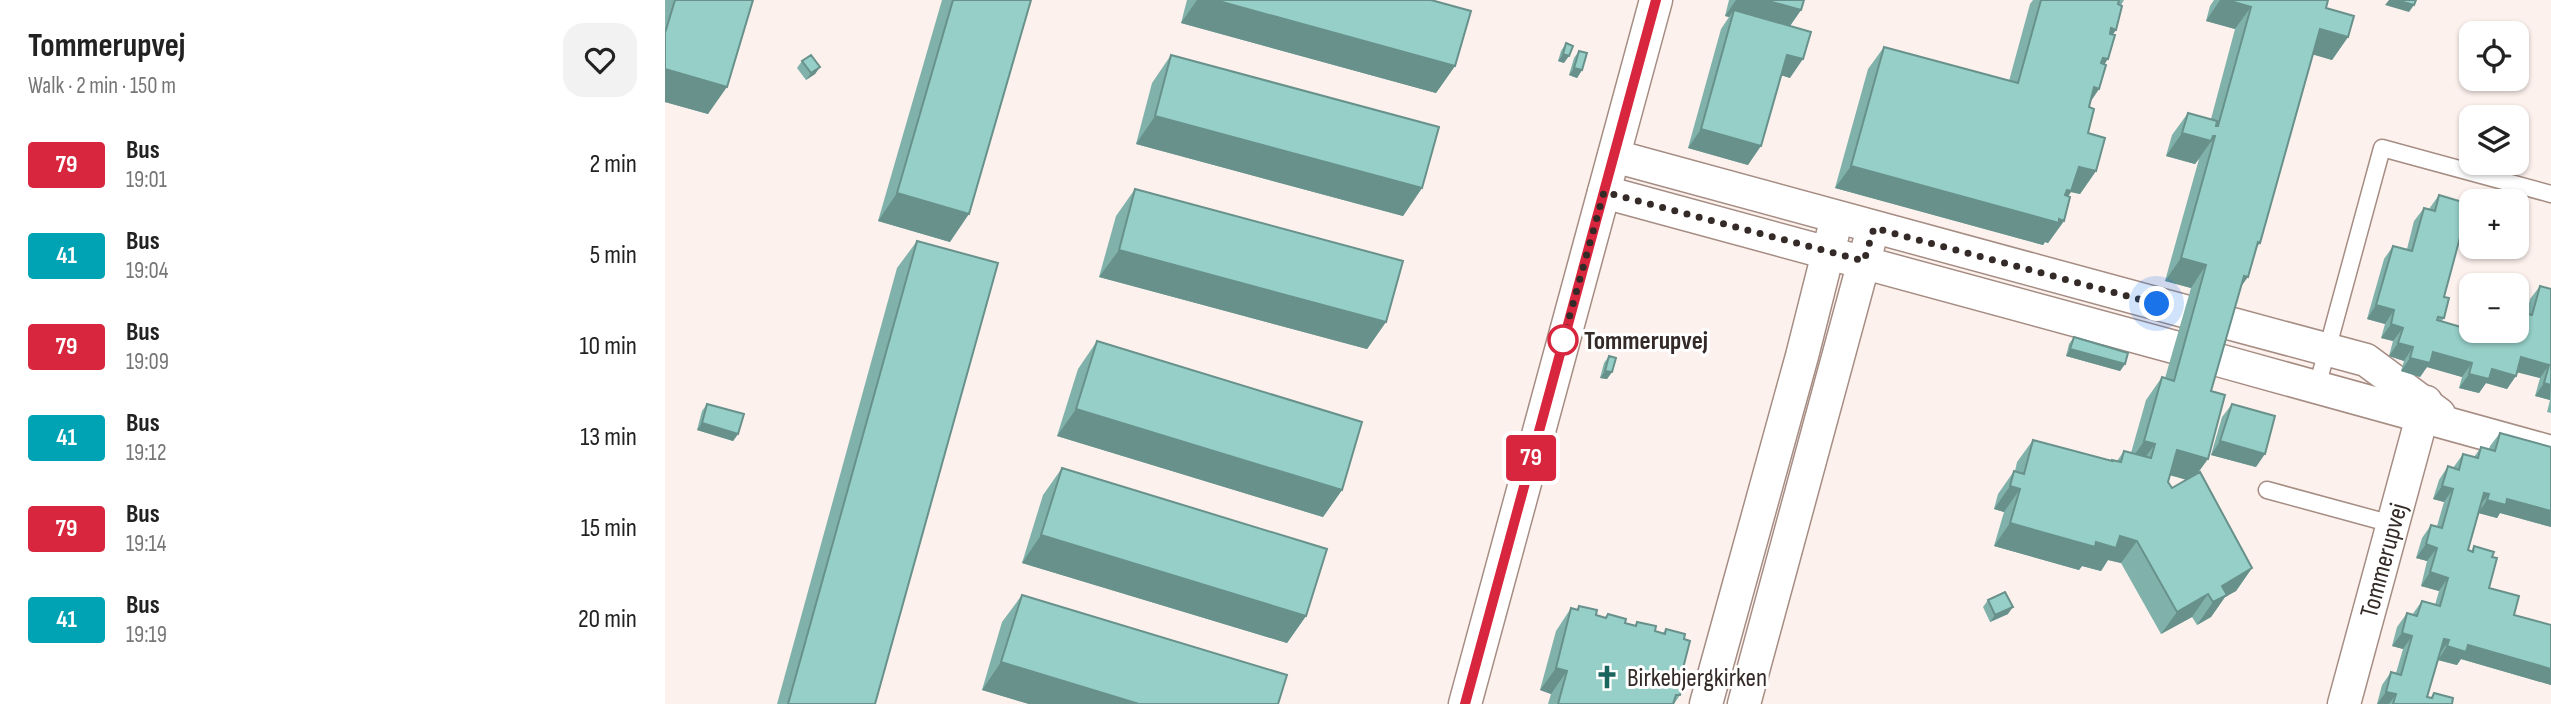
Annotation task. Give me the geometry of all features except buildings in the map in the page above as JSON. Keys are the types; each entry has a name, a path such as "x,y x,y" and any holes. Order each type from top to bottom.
{"street":[{"path":"1465,704 1656,0"},
{"path":"1614,156 2184,311"},
{"path":"1604,192 1829,251 2174,347"},
{"path":"1706,704 1802,356 1837,218"},
{"path":"1744,704 1874,228"},
{"path":"2221,321 2366,360 2433,414"},
{"path":"2211,358 2317,387 2433,414 2551,452"},
{"name":"Tommerupvej","path":"2344,704 2392,524 2433,414"}],"lane":[{"path":"2317,387 2382,148 2551,194"},
{"path":"2267,490 2392,524"}],"bus line":[{"name":"79","path":"1465,704 1656,0"}],"place":[{"name":"Tommerupvej","path":"1563,340"},
{"name":"Birkebjergkirken","path":"1607,677"}],"route":[{"path":"1563,340 1604,192 1864,261 1874,228 2157,304"}]}
